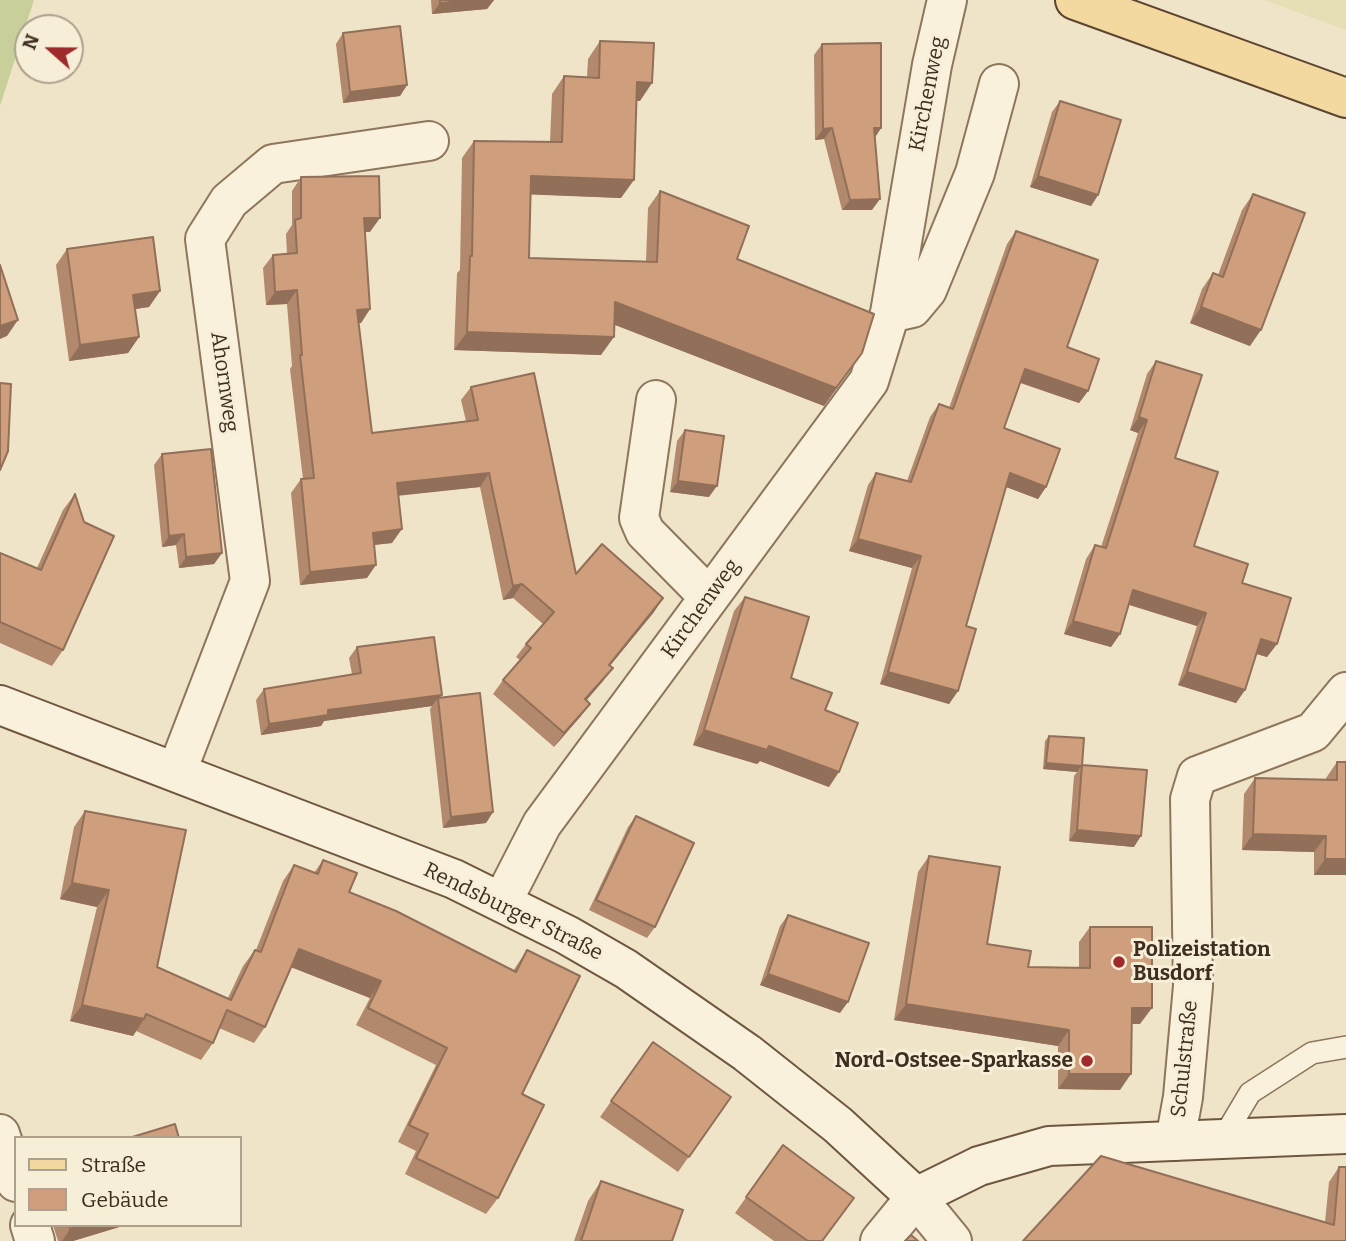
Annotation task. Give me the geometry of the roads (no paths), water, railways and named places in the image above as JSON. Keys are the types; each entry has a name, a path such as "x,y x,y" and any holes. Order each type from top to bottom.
{"main road":[{"path":"1075,0 1346,98"}],"street":[{"name":"Kirchenweg","path":"502,902 542,824 869,381 890,313 932,65 947,0"},
{"path":"890,313 912,308 927,290 975,173 999,84"},
{"name":"Ahornweg","path":"177,771 250,581 205,239 229,201 273,164 429,141"},
{"path":"656,400 639,517 645,532 709,597"},
{"name":"Schulstraße","path":"1175,1141 1184,1097 1193,986 1190,799 1197,776 1313,732 1346,692"},
{"name":"Rendsburger Straße","path":"0,705 454,880 502,902 626,969 747,1053 838,1125 916,1197 951,1241"},
{"path":"0,1134 14,1176"},
{"name":"Schulstraße","path":"916,1197 979,1166 1049,1146 1346,1134"},
{"path":"880,1241 916,1197"}],"lane":[{"path":"1222,1140 1250,1093 1312,1053 1346,1047"}],"place":[{"name":"Polizeistation Busdorf","path":"1119,962"},
{"name":"Nord-Ostsee-Sparkasse","path":"1087,1061"}]}
